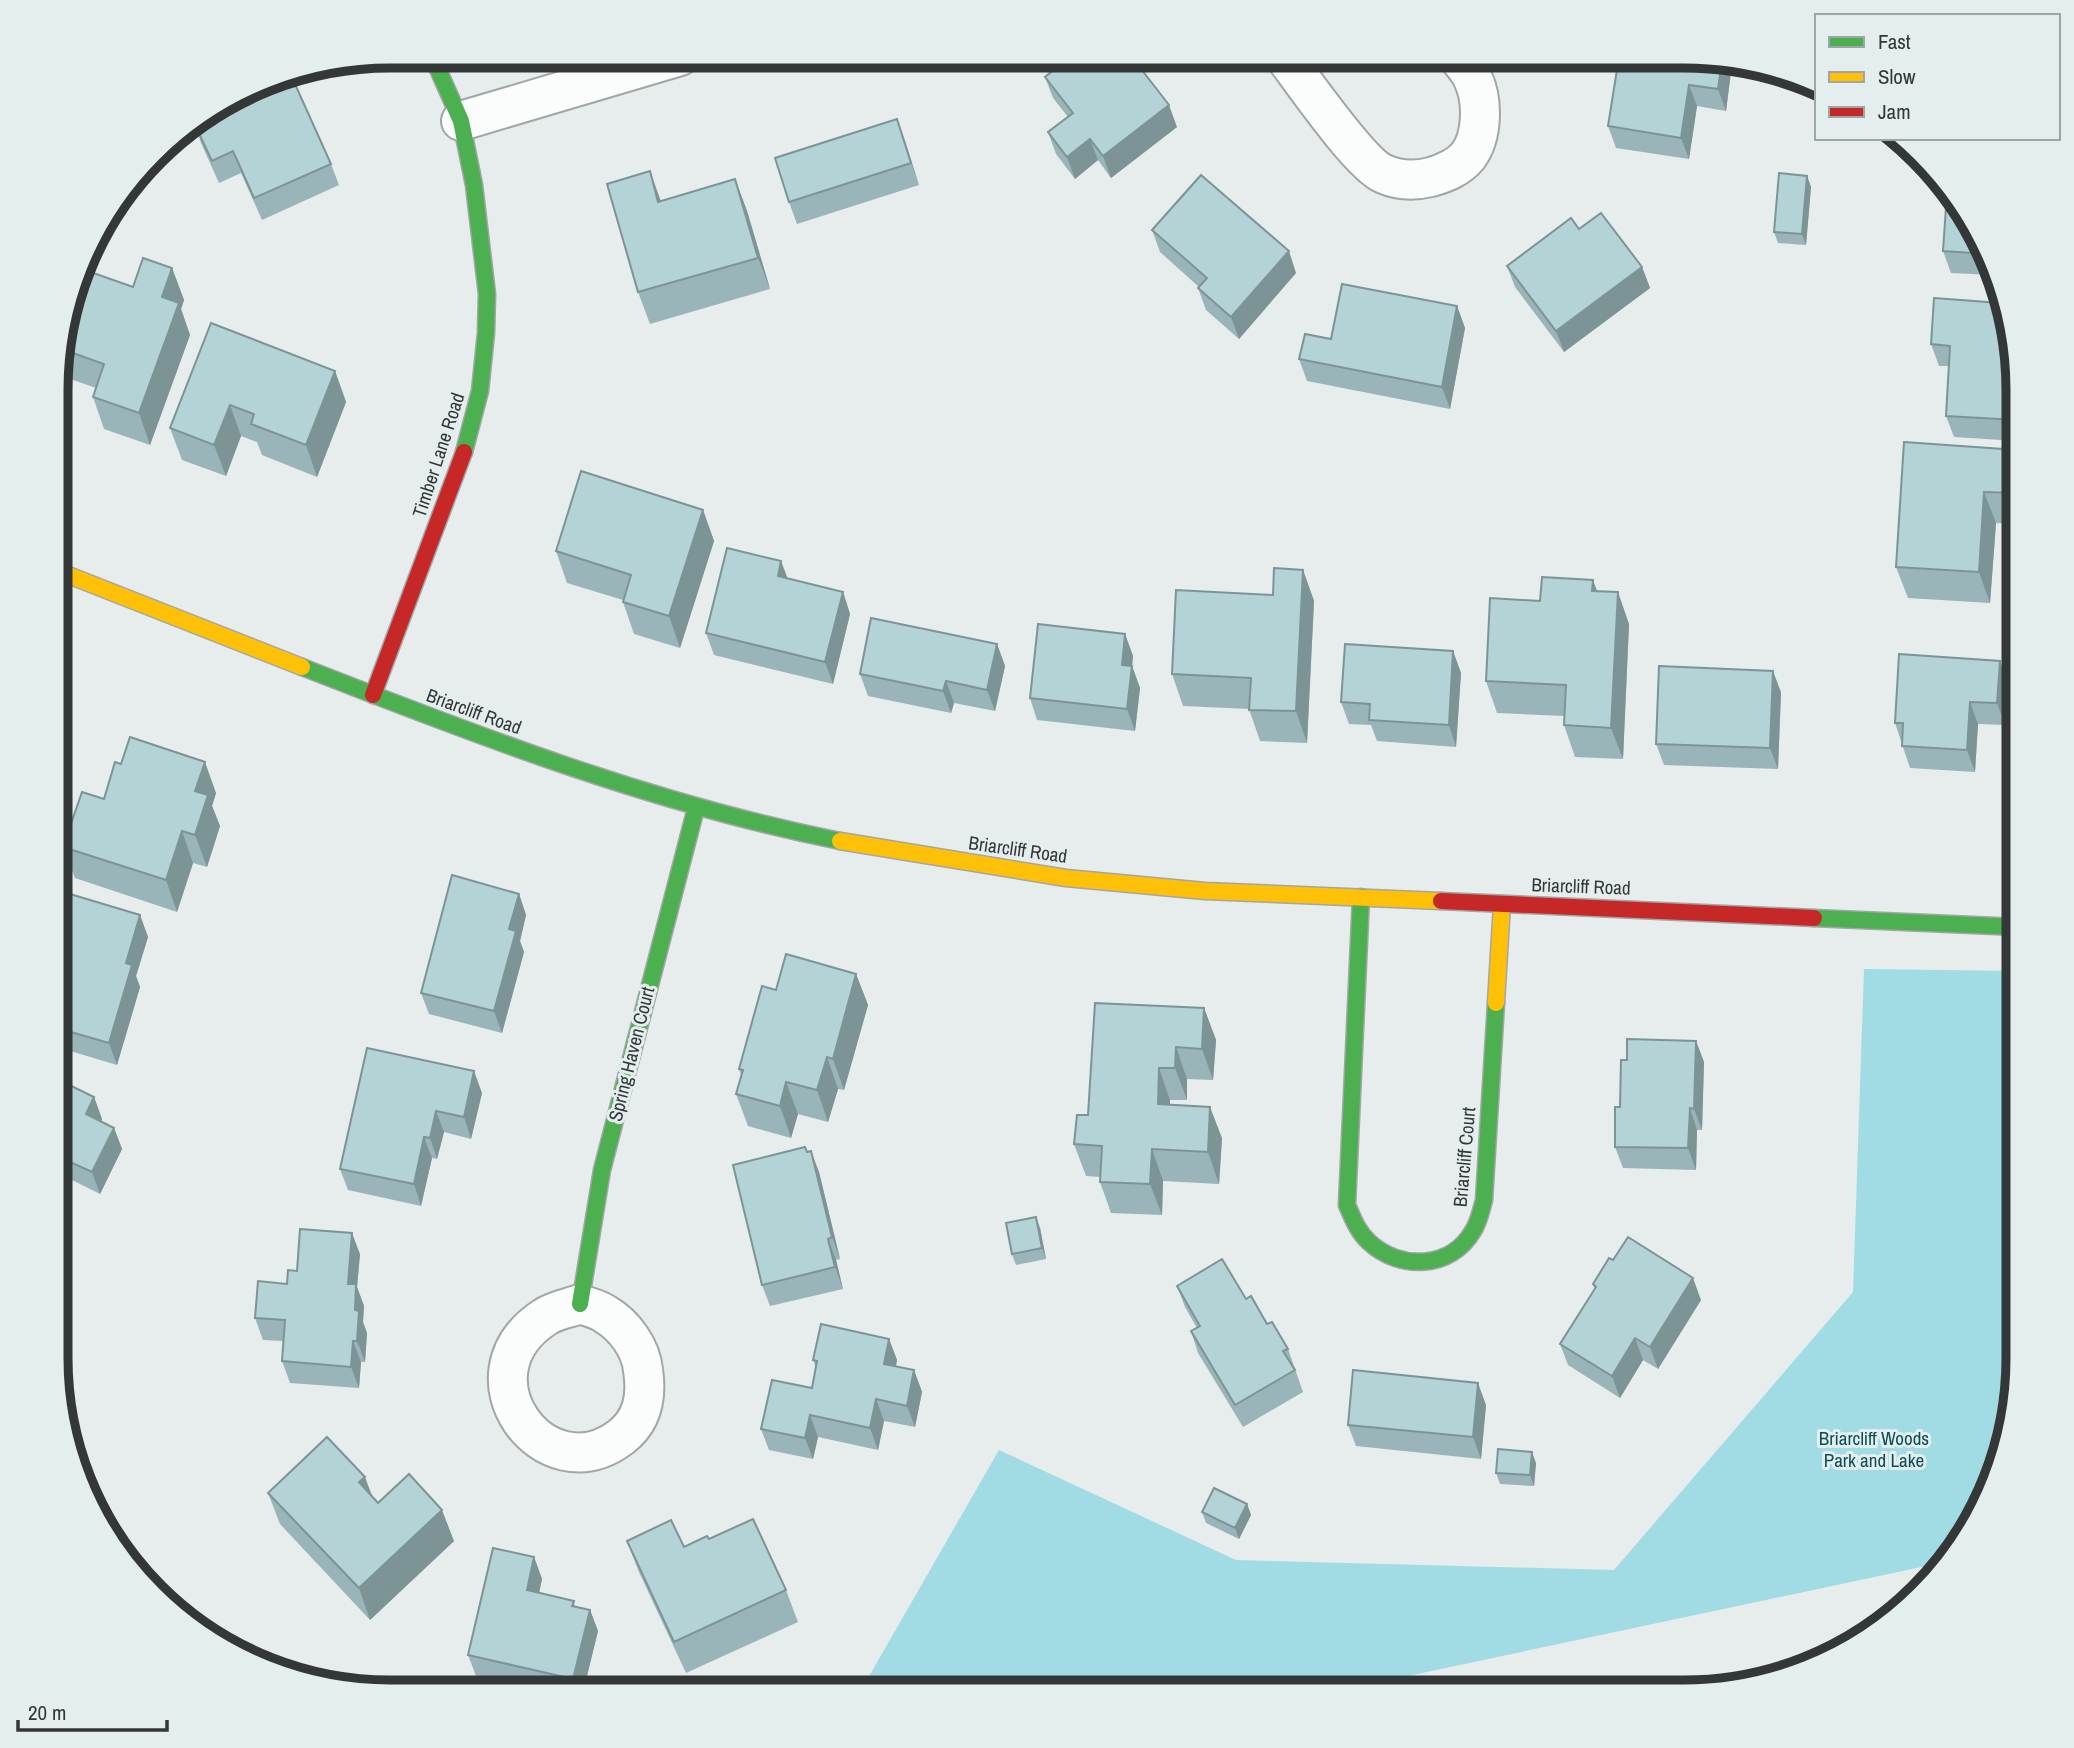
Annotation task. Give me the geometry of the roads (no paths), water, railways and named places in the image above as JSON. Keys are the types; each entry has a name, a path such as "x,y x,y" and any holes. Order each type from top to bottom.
{"street":[{"name":"Timber Lane Road","path":"373,695 449,495 471,432 480,391 487,294 474,185 461,121 437,68"},
{"path":"461,121 640,68"},
{"path":"1293,68 1365,159 1381,173 1403,180 1424,179 1448,172 1468,155 1478,132 1480,107 1473,78 1466,68"},
{"name":"Briarcliff Road","path":"68,575 547,760 696,808 779,829 864,846 1066,878 1206,891 2006,926"},
{"name":"Spring Haven Court","path":"580,1304 602,1170 696,808"},
{"name":"Briarcliff Court","path":"1361,897 1347,1205 1351,1219 1365,1240 1377,1250 1406,1264 1424,1264 1441,1259 1457,1249 1471,1235 1484,1200 1502,904"}],"park label":[{"name":"Briarcliff Woods Park and Lake","path":"1874,1449"}]}
